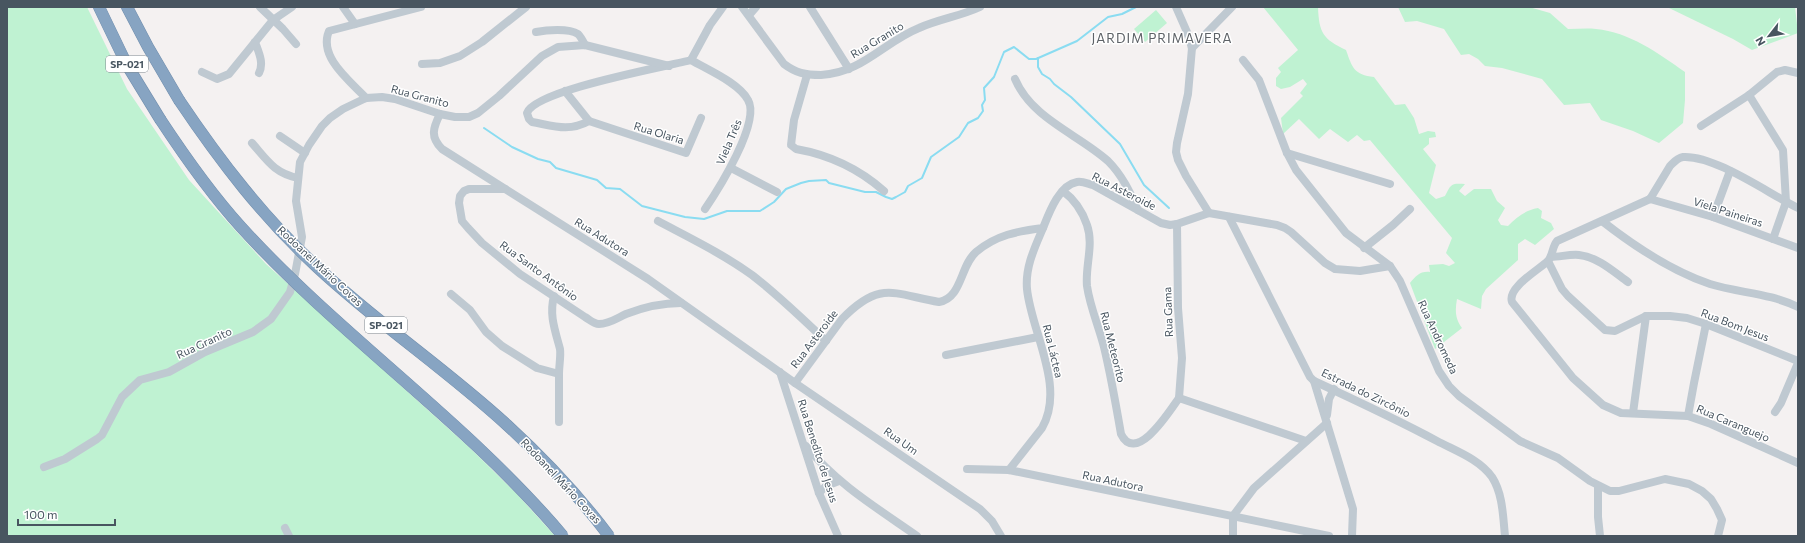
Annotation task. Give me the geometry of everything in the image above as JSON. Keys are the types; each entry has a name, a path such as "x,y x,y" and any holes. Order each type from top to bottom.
{"highway":[{"name":"SP-021","path":"99,7 128,65 160,119 209,189 241,227 309,295 482,451 520,488 563,536"},
{"name":"Rodoanel Mário Covas","path":"127,7 148,48 179,100 230,173 284,235 317,267 364,308 506,424 545,461 591,513 609,536"}],"street":[{"path":"260,7 286,32 296,44"},
{"path":"202,72 217,79 229,74 273,20 292,7"},
{"path":"343,7 355,24"},
{"path":"366,98 340,71 332,58 326,43 329,31 420,7"},
{"path":"422,64 440,64 460,56 482,42 526,7"},
{"path":"565,91 589,121 573,128 532,122 529,119 527,113 530,108 565,91 598,81 691,60 710,25 723,7"},
{"name":"Rua Granito","path":"742,7 784,64 793,71 807,75 832,74 849,69 867,60 902,36 920,27 954,18 980,7"},
{"path":"749,15 756,7"},
{"path":"810,7 849,69"},
{"path":"1176,7 1188,32 1192,48 1188,94 1176,152 1178,160 1186,176 1209,213 1285,228 1325,263 1335,269 1360,271 1390,266"},
{"path":"1192,48 1232,7"},
{"path":"536,32 551,30 576,33 585,45"},
{"path":"255,42 260,57 261,69 259,74"},
{"name":"Rua Granito","path":"44,467 64,459 102,436 122,397 140,380 169,372 206,352 253,332 271,319 290,292 297,267 302,238 296,201 300,162 314,136 330,118 343,109 366,98 382,97 395,99 440,114 455,117 469,117 478,113 500,96 542,56 558,47 585,45 669,66"},
{"name":"Viela Três","path":"691,60 740,90 752,108 751,118 731,168 705,210"},
{"name":"Rua Andromeda","path":"1243,60 1259,80 1287,153 1296,170 1346,233 1364,248 1390,266 1400,281 1439,370 1449,386 1459,396 1520,441 1558,458 1598,486 1610,491 1619,491 1665,479 1689,484 1702,491 1717,509 1722,520 1718,536"},
{"path":"1701,126 1749,95 1776,72 1785,70 1798,73"},
{"path":"807,75 797,108 791,137 791,145 796,149 835,159 855,169 884,191"},
{"path":"1015,79 1020,91 1028,100 1056,124 1109,162 1121,176 1129,189 1138,210"},
{"path":"1749,95 1783,150 1786,202 1773,238"},
{"name":"Rua Adutora","path":"440,114 433,131 437,144 448,154 648,279 780,372"},
{"name":"Rua Olaria","path":"589,121 618,132 686,153 701,118"},
{"path":"280,136 304,153"},
{"path":"252,143 276,171 287,176 298,178"},
{"path":"1287,153 1390,184"},
{"path":"1628,282 1597,260 1587,257 1579,255 1550,259 1553,246 1562,238 1650,199 1670,166 1678,158 1683,157 1709,162 1730,171 1798,208"},
{"path":"731,168 777,192"},
{"path":"1713,217 1730,171"},
{"name":"Rua Asteroide","path":"1062,192 1070,185 1081,182 1093,185 1161,223 1170,225 1209,213"},
{"name":"Rua Santo Antônio","path":"505,189 469,189 464,191 460,196 459,203 462,221 482,243 503,261 593,322 601,324 614,321 625,315 652,305 681,303"},
{"path":"1043,228 1062,192"},
{"name":"Rua Meteorito","path":"1062,192 1073,199 1080,208 1087,226 1090,243 1087,284 1104,346 1123,440 1128,444 1134,444 1145,439 1157,427 1179,398"},
{"name":"Viela Paineiras","path":"1650,199 1713,217 1798,248"},
{"path":"1364,248 1410,209"},
{"name":"Estrada do Zircônio","path":"1229,217 1310,377 1475,461 1484,468 1497,487 1501,500 1505,536"},
{"path":"658,221 711,250 751,275 781,299 826,341"},
{"path":"1602,221 1620,236 1652,256 1695,278 1711,284 1779,299 1798,308"},
{"name":"Rua Gama","path":"1177,224 1178,308 1182,358 1179,398"},
{"name":"Rua Asteroide","path":"795,383 851,309 868,298 880,293 892,292 939,302 946,301 955,292 966,264 976,252 988,243 1006,235 1043,228"},
{"name":"Rua Láctea","path":"1009,470 1042,428 1047,416 1050,389 1049,381 1027,288 1027,270 1043,228"},
{"name":"Rua Caranguejo","path":"1550,259 1515,288 1511,295 1512,302 1582,387 1603,405 1621,412 1688,416 1711,424 1798,464"},
{"name":"Rua Bom Jesus","path":"1550,259 1562,289 1605,330 1615,331 1646,316 1670,316 1706,324 1798,362"},
{"path":"451,294 470,310 486,332 502,346 537,368 559,374"},
{"path":"554,296 552,304 552,320 560,350 559,422"},
{"path":"1633,413 1646,316"},
{"path":"1688,416 1706,324"},
{"path":"946,354 1038,337"},
{"path":"1775,412 1781,403 1798,362"},
{"name":"Rua Um","path":"780,372 980,509 997,534"},
{"name":"Rua Benedito de Jesus","path":"780,372 819,492 838,536"},
{"path":"1314,380 1353,510 1352,536"},
{"path":"1233,536 1233,516 1254,488 1327,421 1329,399 1334,389"},
{"path":"1179,398 1306,441"},
{"path":"804,443 819,462 839,481 917,536"},
{"name":"Rua Adutora","path":"967,469 1009,470 1329,536"},
{"path":"819,492 826,486 839,481"},
{"path":"1598,486 1598,517 1600,536"}],"green space":[{"path":"7,7 87,7 127,89 189,180 266,264 470,448 516,493 555,536 7,536"},
{"path":"1263,7 1318,7 1321,29 1327,38 1346,50 1355,69 1362,74 1374,77 1395,105 1405,104 1414,118 1419,134 1428,131 1435,132 1436,137 1429,138 1429,144 1423,149 1436,165 1429,193 1436,199 1445,196 1450,187 1454,184 1465,184 1459,191 1465,196 1474,189 1491,189 1497,201 1505,208 1498,220 1501,225 1508,226 1522,214 1538,208 1542,211 1541,218 1551,223 1554,229 1535,245 1525,239 1518,244 1518,260 1486,289 1482,296 1481,309 1457,299 1456,314 1462,328 1435,349 1410,283 1421,273 1430,272 1429,265 1443,264 1449,266 1455,263 1446,253 1452,238 1370,140 1364,141 1357,135 1348,142 1330,129 1319,139 1299,119 1283,134 1281,118 1303,96 1300,93 1307,84 1303,79 1290,87 1281,89 1276,86 1276,78 1281,72 1278,68 1298,50"},
{"path":"1398,7 1529,7 1550,13 1568,29 1596,29 1620,34 1643,44 1685,72 1683,123 1659,143 1633,131 1601,120 1590,103 1564,105 1542,79 1502,68 1485,66 1478,59 1469,54 1461,55 1444,29 1417,21 1405,22"},
{"path":"1667,7 1795,7 1798,33 1752,50 1733,39"},
{"path":"1156,10 1167,23 1145,42 1134,29"}],"waterway":[{"path":"484,128 512,147 538,159 550,162 556,168 597,180 606,188 620,189 642,206 685,217 704,219 727,211 760,211 774,202 786,189 809,181 826,180 829,183 865,192 876,192 892,199 905,192 908,186 922,178 931,157 959,137 968,123 978,118 983,111 982,105 985,100 984,88 994,77 1004,52 1014,47 1029,59 1036,59 1077,41 1108,17 1122,14 1136,7"},
{"path":"1038,58 1038,67 1042,74 1071,97 1120,144 1144,185 1169,208"}],"district":[{"name":"JARDIM PRIMAVERA","path":"1162,38"}]}
